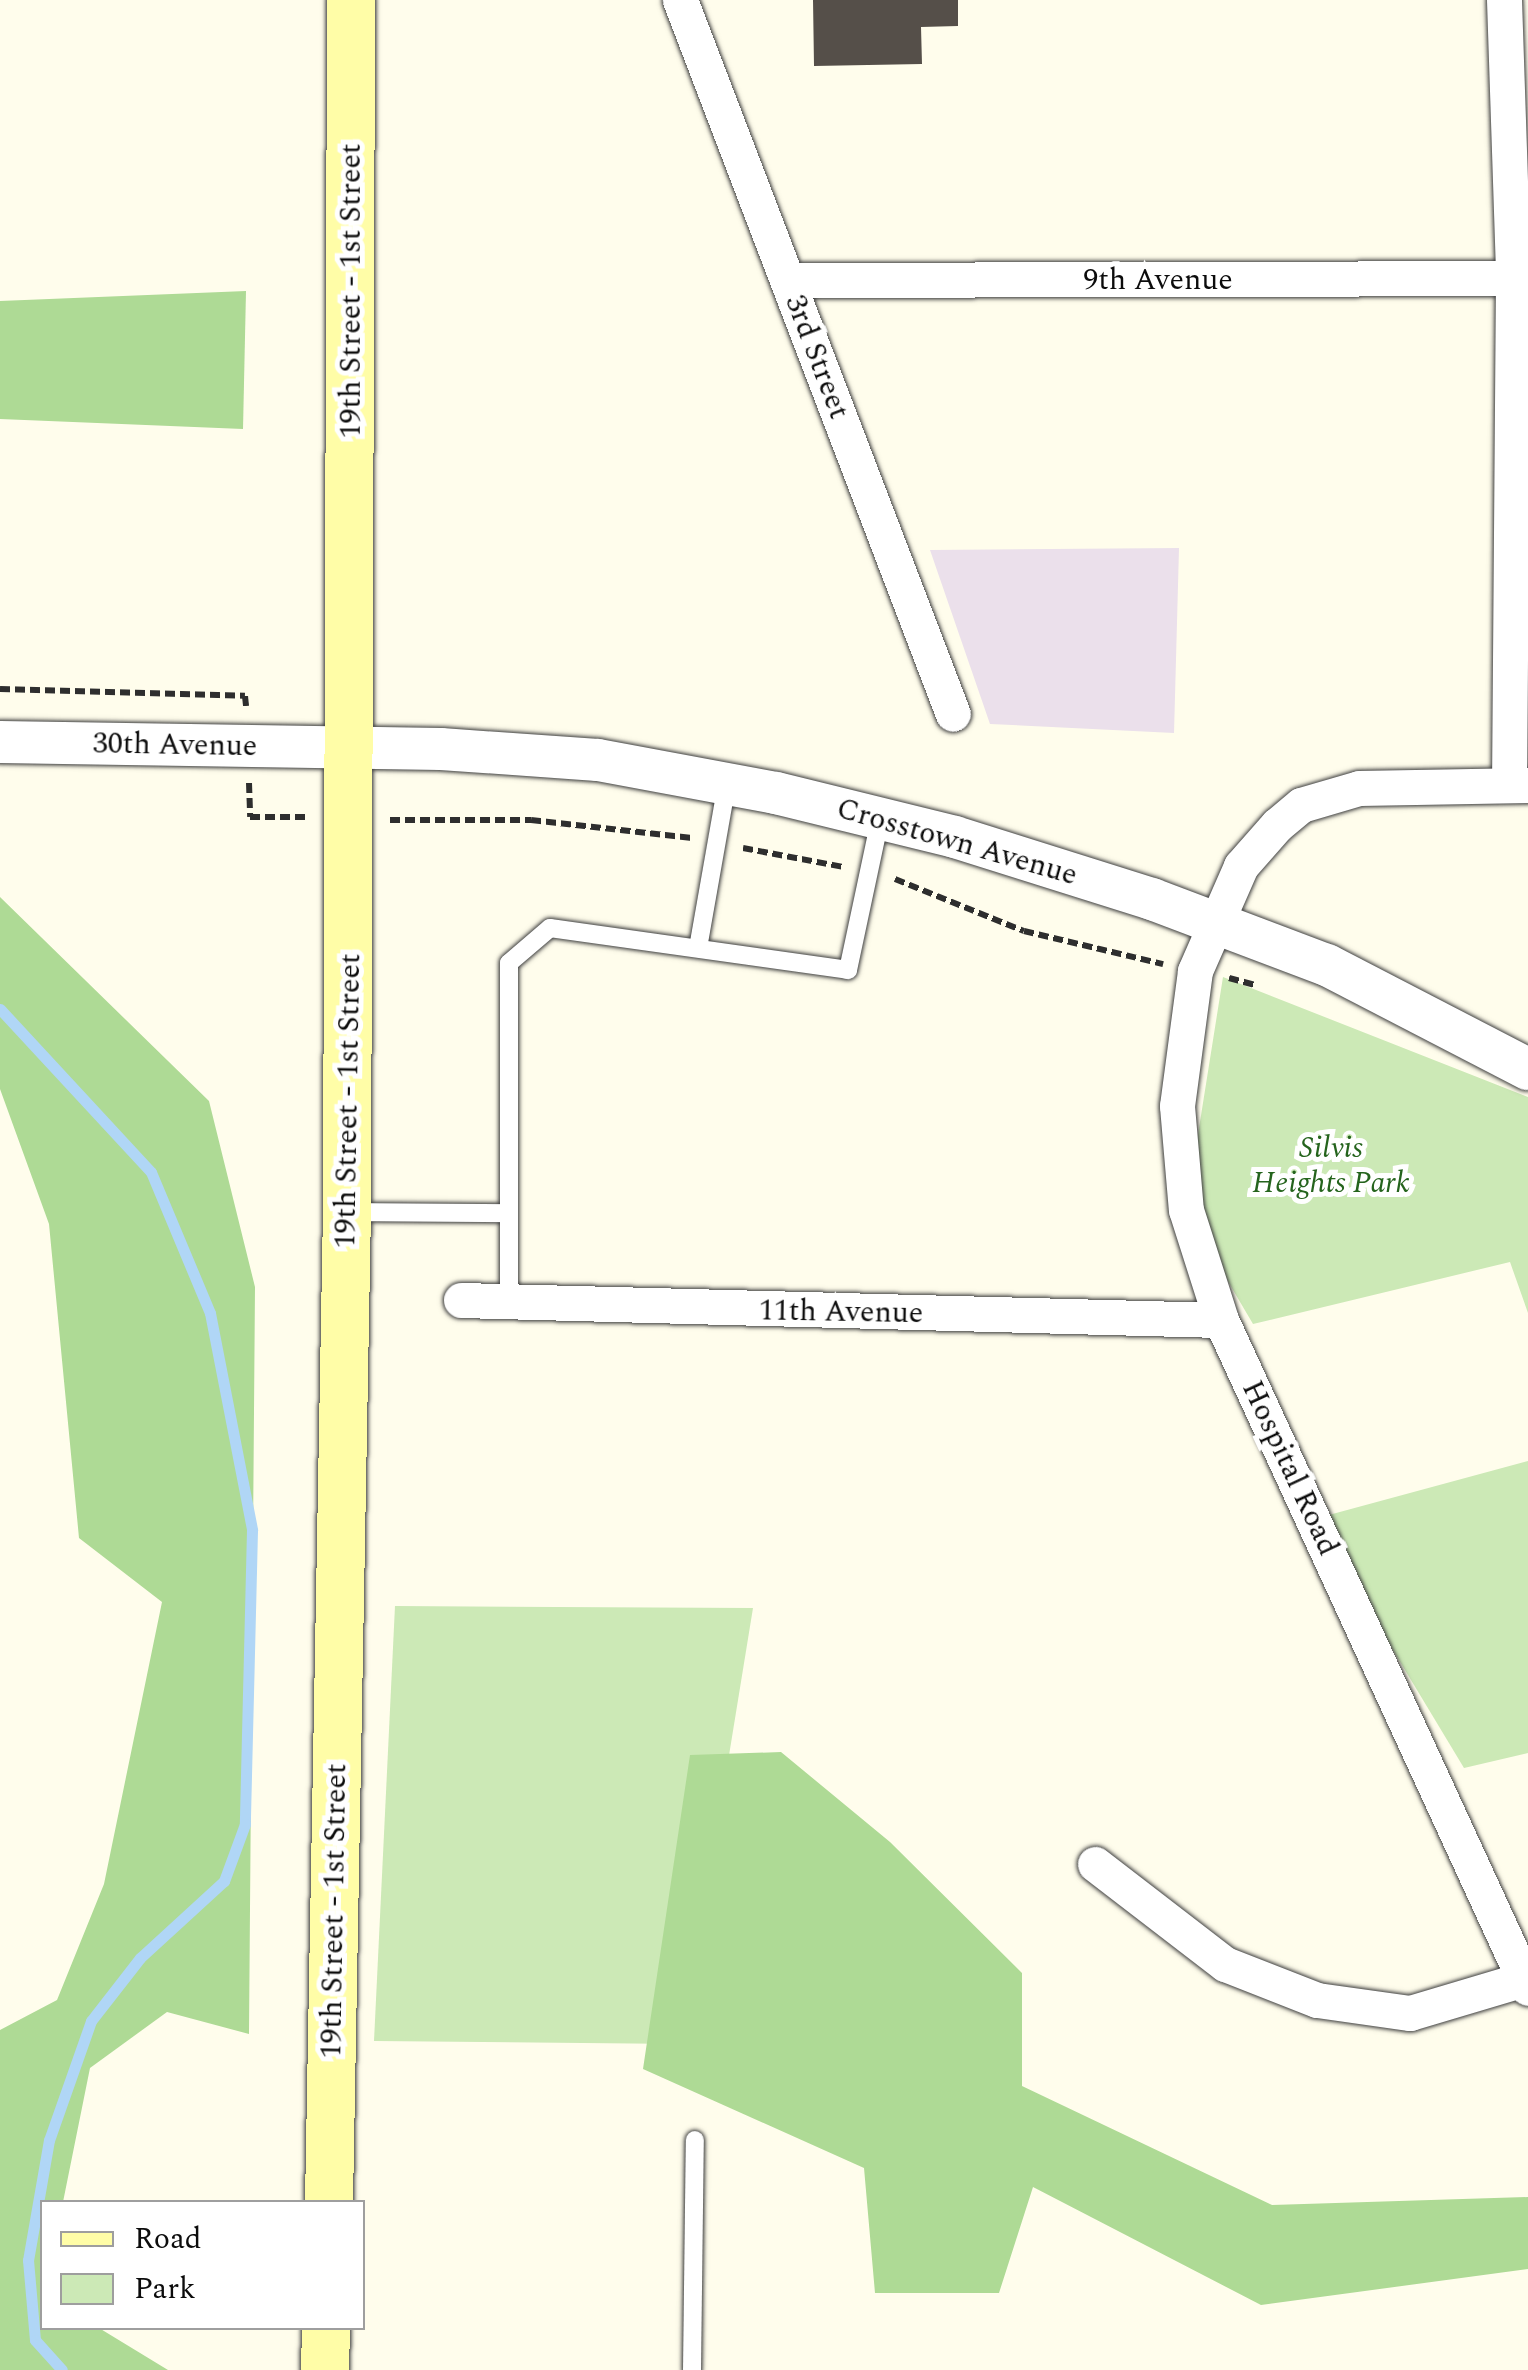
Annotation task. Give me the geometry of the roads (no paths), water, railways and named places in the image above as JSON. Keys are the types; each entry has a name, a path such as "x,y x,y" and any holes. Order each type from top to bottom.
{"main road":[{"name":"19th Street - 1st Street","path":"328,2200 347,1212 351,0"},
{"path":"326,2330 326,2370"}],"street":[{"name":"3rd Street","path":"680,0 954,714"},
{"path":"1504,0 1520,278 1519,784"},
{"name":"9th Avenue","path":"788,280 1520,278"},
{"name":"30th Avenue","path":"0,742 350,748"},
{"name":"Crosstown Avenue","path":"350,748 598,760 727,784 956,837 1213,923 1327,966 1528,1069"},
{"name":"Hospital Road","path":"1519,784 1359,788 1301,805 1241,866 1213,923 1181,1042 1178,1169 1191,1238 1221,1320 1526,1983"},
{"name":"11th Avenue","path":"462,1300 1221,1320"},
{"path":"1095,1864 1226,1964 1317,2000 1410,2013 1526,1983"}],"lane":[{"path":"698,948 727,784"},
{"path":"508,1303 510,963 550,928 848,970 880,820"},
{"path":"347,1212 508,1214"},
{"path":"692,2370 695,2140"}],"waterway":[{"path":"0,1009 151,1172 210,1313 252,1530 245,1824 224,1881 140,1958 91,2021 49,2140 28,2260 35,2340 62,2370"}],"park label":[{"name":"Silvis Heights Park","path":"1331,1165"}]}
